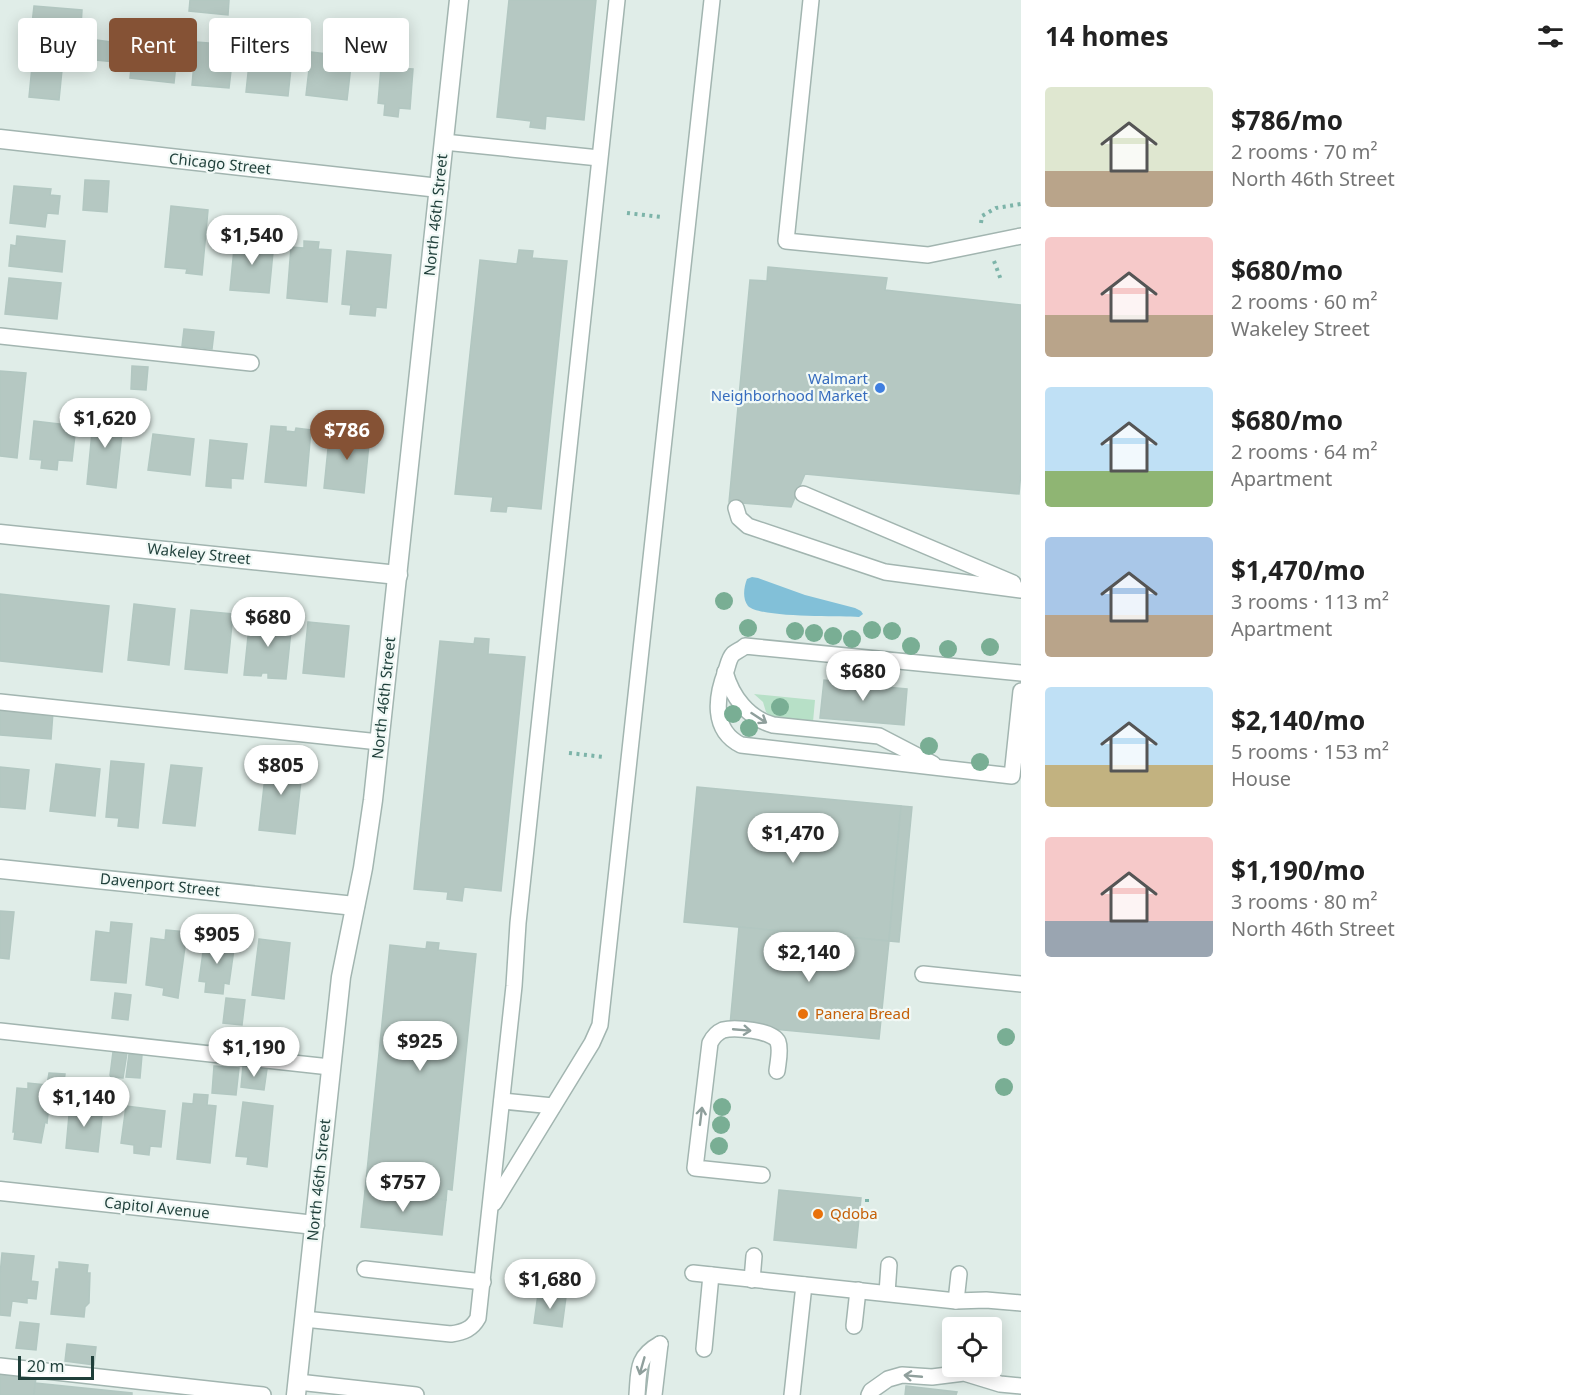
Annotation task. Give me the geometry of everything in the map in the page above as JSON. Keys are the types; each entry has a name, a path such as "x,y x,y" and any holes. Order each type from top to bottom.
{"street":[{"name":"North 46th Street","path":"297,1389 344,954 368,835 379,742 459,0"},
{"name":"Chicago Street","path":"0,139 439,188"},
{"name":"Wakeley Street","path":"0,534 398,574"},
{"name":"Davenport Street","path":"0,868 355,906"},
{"name":"Capitol Avenue","path":"0,1191 315,1225"}],"lane":[{"path":"304,1319 443,1334 460,1333 474,1325 478,1318 617,0"},
{"path":"490,1208 592,1043 601,1019 712,0"},
{"path":"811,0 786,241 928,255 1021,236"},
{"path":"444,142 599,158"},
{"path":"0,336 251,363"},
{"path":"804,494 1021,588"},
{"path":"736,508 739,518 748,526 873,569 908,576 1021,588"},
{"path":"1021,673 745,646 732,655 717,704 719,719 732,740 741,745 1012,776 1021,691"},
{"path":"725,672 729,685 738,700 761,722 773,726 879,736 938,767"},
{"path":"0,702 379,742"},
{"path":"923,974 1021,984"},
{"path":"762,1176 695,1168 710,1043 715,1035 731,1029 768,1033 779,1043 777,1071"},
{"path":"0,1031 330,1068"},
{"path":"502,1101 553,1106"},
{"path":"752,1280 754,1256"},
{"path":"887,1293 890,1265"},
{"path":"365,1269 483,1282"},
{"path":"693,1273 956,1301 986,1300 1021,1303"},
{"path":"956,1301 959,1274"},
{"path":"704,1350 711,1275"},
{"path":"792,1395 804,1285"},
{"path":"854,1326 858,1290"},
{"path":"637,1395 640,1361 648,1351 660,1344 654,1395"},
{"path":"0,1366 151,1389 263,1395"},
{"path":"869,1395 888,1379 902,1375 932,1377 964,1373 1000,1384 1021,1386"},
{"path":"297,1389 416,1395"}],"path":[{"path":"627,213 661,217"},
{"path":"569,753 604,757"}],"green space":[{"path":"754,694 815,700 813,722 773,718 766,712 763,702"}],"water":[{"path":"752,577 805,595 855,608 863,614 859,617 800,616 755,610 748,606 744,596 747,579"}],"building":[{"path":"190,0 229,0 228,15 189,11"},
{"path":"509,0 596,0 584,120 546,116 545,129 530,127 531,121 497,117"},
{"path":"34,6 82,10 82,18 33,18"},
{"path":"97,40 109,42 109,61 97,60"},
{"path":"197,42 209,43 209,72 231,72 229,88 192,85 193,72 197,72"},
{"path":"311,52 323,53 323,72 350,72 347,100 306,95 309,72 311,72"},
{"path":"409,69 413,69 410,109 399,108 398,117 384,115 385,104 378,103 381,72 409,72"},
{"path":"31,72 62,72 59,100 29,97"},
{"path":"131,72 175,72 174,83 130,78"},
{"path":"248,72 291,72 288,96 246,92"},
{"path":"85,180 109,181 107,212 83,210"},
{"path":"14,186 51,189 50,195 60,196 58,214 47,213 45,227 10,223"},
{"path":"171,206 208,210 202,275 186,273 187,269 165,267"},
{"path":"17,236 65,241 62,272 9,266 11,245 16,246"},
{"path":"235,238 274,242 269,293 230,290"},
{"path":"304,241 319,242 318,249 331,250 327,302 287,298 291,247 304,248"},
{"path":"519,250 533,251 532,258 567,261 541,509 507,506 506,512 491,511 493,497 455,494 480,260 517,264"},
{"path":"347,251 391,255 386,308 376,307 375,316 350,314 351,305 342,304"},
{"name":"Walmart Neighborhood Market","path":"768,267 887,278 885,290 1021,305 1019,494 805,474 791,507 729,502 750,280 767,281"},
{"path":"9,278 61,283 57,319 5,314"},
{"path":"184,329 214,332 212,349 182,346"},
{"path":"132,366 148,367 146,390 131,389"},
{"path":"0,371 26,373 17,458 0,456"},
{"path":"94,411 124,415 116,488 87,484"},
{"path":"34,421 76,426 72,461 58,460 57,470 41,468 42,460 30,459"},
{"path":"271,426 286,427 286,431 295,432 296,428 311,430 306,486 265,482"},
{"path":"330,429 370,434 364,493 324,488"},
{"path":"153,434 194,439 190,475 148,470"},
{"path":"210,440 247,444 243,479 231,478 231,488 206,486"},
{"path":"0,594 109,606 102,672 0,661"},
{"path":"134,604 175,609 169,665 128,660"},
{"path":"191,610 233,614 227,673 185,669"},
{"path":"250,617 292,621 286,679 268,678 268,673 262,673 261,676 244,675"},
{"path":"308,622 349,626 344,677 303,673"},
{"path":"475,638 489,639 488,654 525,657 501,891 464,887 462,901 447,899 448,892 414,889 440,641 474,644"},
{"path":"852,677 876,679 875,686 907,689 904,725 820,718 824,680 851,683"},
{"path":"0,708 53,712 51,739 0,735"},
{"path":"267,759 303,763 295,834 259,830"},
{"path":"111,761 144,764 138,828 118,826 119,818 106,817"},
{"path":"56,764 100,769 95,816 50,811"},
{"path":"171,765 202,768 195,826 163,823"},
{"path":"0,767 29,770 25,809 0,807"},
{"path":"697,787 901,806 889,941 684,922"},
{"path":"901,806 912,807 899,942 889,941"},
{"path":"0,911 14,912 9,959 0,958"},
{"path":"111,922 132,924 126,983 91,980 96,931 110,933"},
{"path":"739,927 889,941 879,1039 730,1025"},
{"path":"166,930 187,932 178,998 163,995 164,988 146,985 151,938 165,940"},
{"path":"207,938 232,941 231,949 234,949 229,984 224,983 223,994 205,992 206,982 199,981"},
{"path":"259,939 290,943 284,999 252,995"},
{"path":"427,942 439,943 438,950 476,954 452,1190 447,1189 446,1200 365,1191 390,945 426,949"},
{"path":"115,993 131,995 128,1020 112,1018"},
{"path":"226,998 245,1000 242,1025 223,1023"},
{"path":"113,1052 127,1053 123,1078 110,1075"},
{"path":"129,1054 142,1055 140,1078 126,1077"},
{"path":"214,1066 239,1068 236,1095 212,1093"},
{"path":"243,1066 267,1069 264,1090 241,1087"},
{"path":"49,1073 65,1074 62,1098 48,1096 47,1123 45,1122 41,1143 14,1139 17,1088 28,1089 28,1083 47,1085"},
{"path":"194,1094 208,1095 207,1105 216,1106 210,1163 177,1159 183,1103 193,1104"},
{"path":"243,1102 273,1106 267,1167 247,1164 248,1157 236,1156"},
{"path":"70,1104 103,1107 98,1152 66,1148"},
{"path":"126,1106 165,1111 161,1147 150,1146 149,1155 134,1153 134,1145 121,1143"},
{"name":"Qdoba","path":"779,1190 861,1198 856,1248 774,1240"},
{"path":"365,1191 446,1200 442,1235 361,1227"},
{"path":"2,1253 34,1256 31,1281 38,1282 36,1299 27,1298 27,1303 12,1301 10,1316 0,1315"},
{"path":"59,1262 88,1265 89,1303 85,1307 84,1317 51,1314 56,1269 59,1269"},
{"path":"538,1294 566,1297 562,1327 534,1323"},
{"path":"20,1322 39,1324 36,1350 16,1348"},
{"path":"67,1344 96,1347 94,1365 65,1361"},
{"path":"0,1373 36,1377 34,1395 0,1395"},
{"path":"35,1383 132,1393 132,1395 34,1395"},
{"path":"906,1386 957,1392 956,1395 905,1395"}],"place":[{"name":"Walmart Neighborhood Market","path":"880,388"},
{"name":"Panera Bread","path":"803,1014"},
{"name":"Qdoba","path":"818,1214"}]}
